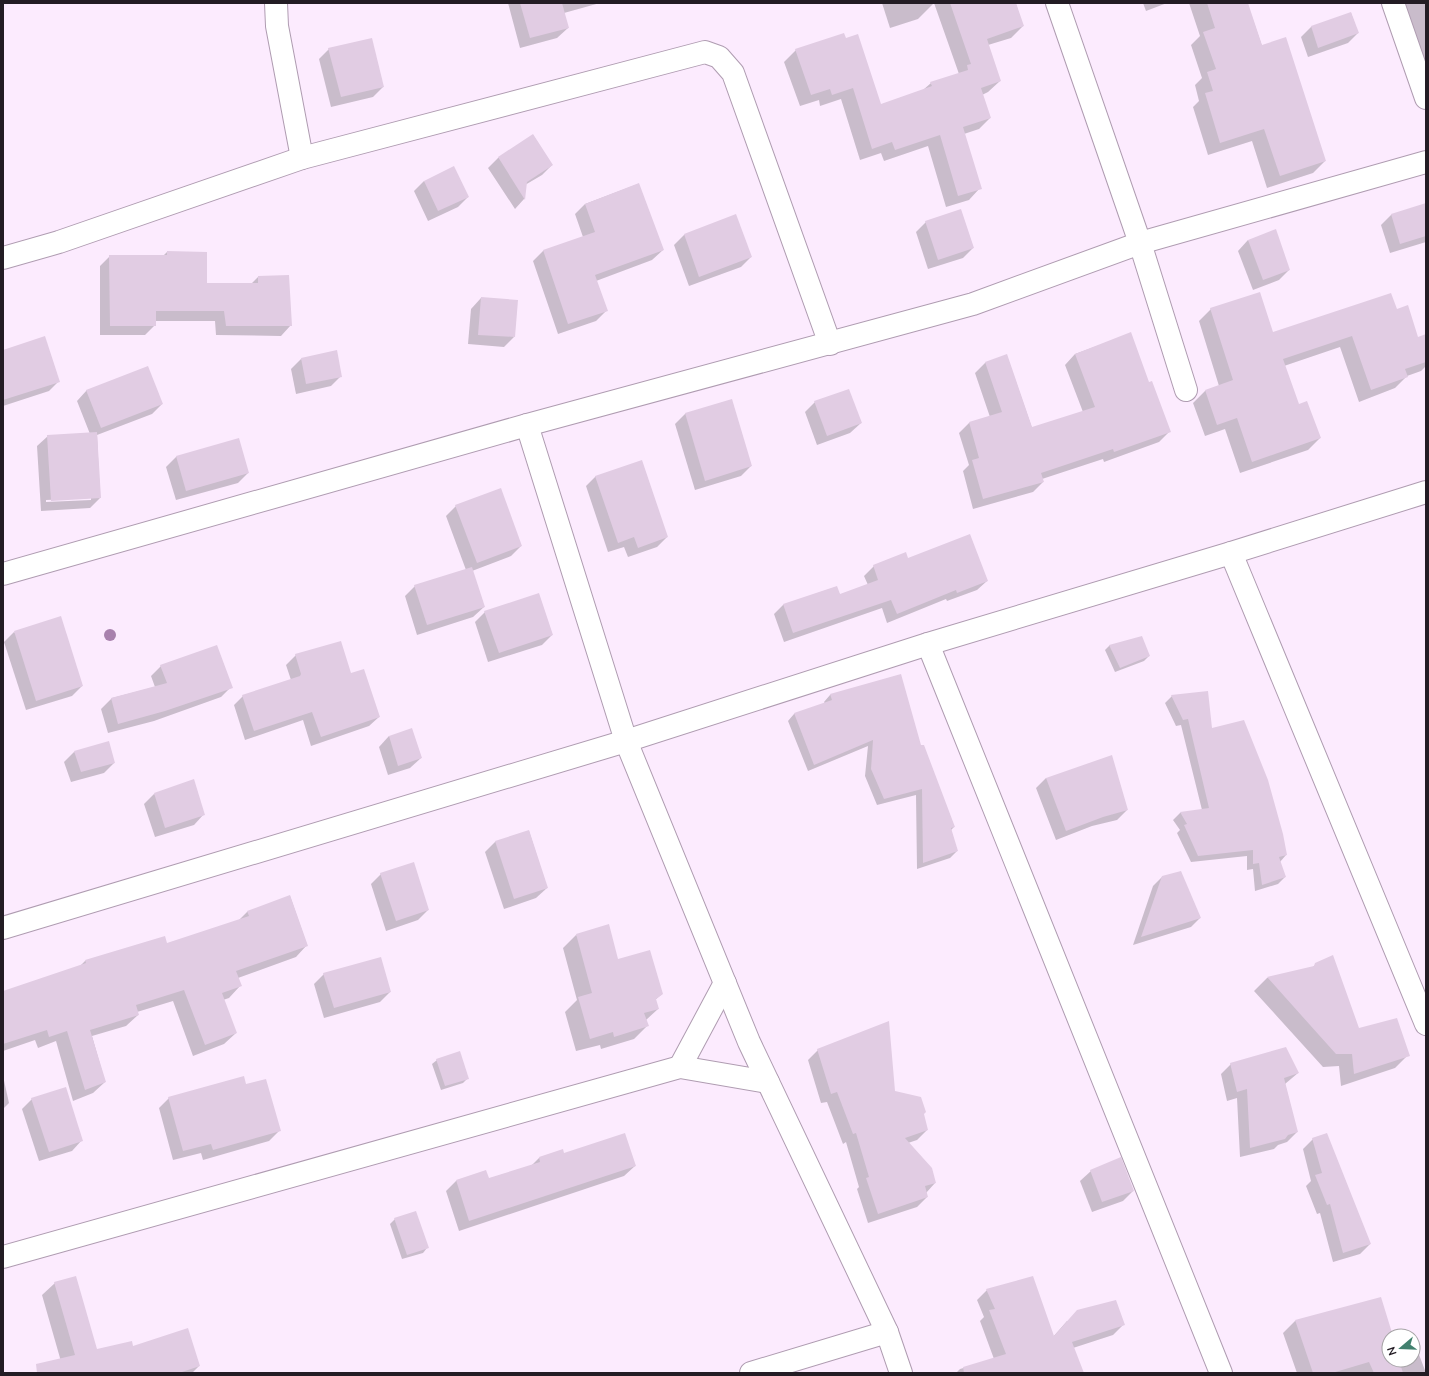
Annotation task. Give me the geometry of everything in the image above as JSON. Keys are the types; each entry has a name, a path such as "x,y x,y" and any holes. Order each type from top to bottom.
{"street":[{"path":"276,3 277,26 302,158"},
{"path":"1057,3 1140,243 1186,390"},
{"path":"1393,3 1426,98"},
{"path":"3,258 59,242 302,158 705,52 719,57 733,73 830,344"},
{"path":"3,574 527,425 973,304 1140,243 1426,162"},
{"path":"527,425 626,741 749,1042 887,1332 901,1373"},
{"path":"3,928 626,741 928,644 1231,553 1426,492"},
{"path":"1231,553 1426,1024"},
{"path":"928,644 1221,1373"},
{"path":"680,1067 725,983"},
{"path":"3,1257 680,1067 768,1082"},
{"path":"751,1373 887,1332"}],"building":[{"path":"520,3 562,3 569,28 530,38"},
{"path":"950,3 1016,3 1024,26 987,39 1001,81 981,88 991,118 963,127 982,189 958,196 940,135 895,150 892,142 872,149 853,88 832,95 830,89 811,95 795,49 844,33 846,38 858,34 881,104 932,86 930,82 968,70 967,65 971,64"},
{"path":"1207,3 1248,3 1262,45 1286,37 1326,161 1280,176 1264,129 1220,143 1205,93 1213,91 1207,72 1216,69 1203,32 1215,28"},
{"path":"1351,12 1359,33 1318,48 1311,26"},
{"path":"372,38 384,87 341,97 328,48"},
{"path":"533,134 553,165 527,182 525,200 498,157"},
{"path":"454,166 469,197 438,211 424,181"},
{"path":"639,183 664,250 595,275 608,311 568,324 543,250 595,232 585,204"},
{"path":"1426,203 1426,236 1400,244 1391,214"},
{"path":"961,209 974,248 938,260 925,221"},
{"path":"736,214 752,257 699,277 684,234"},
{"path":"1276,229 1290,270 1263,280 1248,240"},
{"path":"167,251 207,252 207,283 258,283 258,276 289,275 292,326 226,326 224,311 156,311 156,326 110,326 109,255 167,255"},
{"path":"1260,292 1273,332 1391,293 1397,309 1408,305 1418,337 1426,334 1426,362 1405,369 1408,377 1371,390 1352,336 1283,359 1299,404 1307,401 1321,438 1252,462 1237,418 1217,425 1205,390 1233,380 1210,308"},
{"path":"481,297 518,300 515,337 478,335"},
{"path":"1131,332 1149,382 1152,381 1171,432 1114,452 1113,449 1041,473 1044,482 983,499 972,460 979,458 969,422 1002,412 985,362 1007,354 1032,427 1095,407 1075,354"},
{"path":"45,336 60,382 3,400 3,350"},
{"path":"337,350 342,377 306,384 301,358"},
{"path":"148,366 163,404 101,428 86,390"},
{"path":"849,389 862,423 827,436 814,401"},
{"path":"732,399 752,466 705,481 685,413"},
{"path":"97,432 101,498 51,501 47,435"},
{"path":"239,438 249,473 186,491 176,456"},
{"path":"642,460 668,537 638,548 634,537 618,543 595,476"},
{"path":"501,488 522,546 477,563 455,505"},
{"path":"970,534 988,581 957,593 956,590 897,614 891,600 793,633 783,604 837,586 840,594 878,580 873,565 906,552 908,558"},
{"path":"472,567 485,607 427,625 414,585"},
{"path":"539,593 553,635 499,653 484,611"},
{"path":"61,616 83,686 36,701 14,631"},
{"path":"1142,636 1150,656 1120,668 1109,645"},
{"path":"341,641 351,673 364,669 380,717 321,737 312,712 254,731 242,695 300,676 301,674 295,654"},
{"path":"217,645 233,688 165,711 118,724 111,698 167,683 160,665"},
{"path":"901,674 921,745 924,745 955,827 951,828 958,851 923,863 922,789 884,799 871,769 873,740 814,765 794,713 832,700 830,694"},
{"path":"1208,691 1212,728 1244,720 1268,780 1283,834 1287,855 1279,857 1286,877 1262,885 1259,863 1253,864 1253,850 1198,856 1184,825 1187,824 1180,812 1209,808 1188,719 1183,720 1171,695"},
{"path":"412,728 422,758 398,766 389,736"},
{"path":"109,741 115,763 81,772 74,751"},
{"path":"1112,755 1128,810 1103,817 1066,831 1046,778"},
{"path":"194,779 205,815 165,828 154,793"},
{"path":"529,830 548,888 514,899 495,841"},
{"path":"414,862 429,910 396,921 380,873"},
{"path":"1181,871 1201,918 1141,937 1162,876"},
{"path":"290,895 308,946 236,971 242,986 222,993 237,1033 205,1045 184,990 136,1005 139,1015 90,1030 106,1082 85,1090 67,1031 49,1037 47,1030 3,1044 3,991 86,963 85,960 165,936 167,943 249,916 247,911"},
{"path":"609,924 618,959 650,950 663,994 656,999 659,1009 644,1013 649,1026 614,1037 613,1032 590,1039 578,997 592,993 576,934"},
{"path":"1333,955 1359,1028 1397,1018 1410,1056 1354,1074 1352,1054 1336,1054 1267,977 1314,966 1315,963"},
{"path":"381,957 391,992 334,1008 323,973"},
{"path":"889,1021 895,1091 921,1097 926,1112 924,1114 928,1130 905,1138 932,1168 936,1183 925,1186 928,1197 878,1214 866,1178 869,1177 856,1133 853,1134 837,1092 831,1094 817,1049"},
{"path":"1286,1047 1299,1073 1284,1078 1298,1132 1288,1135 1285,1139 1250,1148 1247,1089 1237,1092 1230,1063"},
{"path":"460,1051 469,1079 445,1086 436,1059"},
{"path":"244,1076 246,1084 266,1079 281,1131 213,1150 211,1144 183,1151 168,1097"},
{"path":"66,1087 83,1141 49,1152 31,1098"},
{"path":"625,1133 636,1166 469,1221 456,1180 486,1170 489,1178 540,1162 539,1157 563,1149 564,1153"},
{"path":"1327,1133 1371,1244 1343,1253 1330,1204 1327,1205 1315,1175 1322,1173 1312,1138"},
{"path":"1121,1157 1134,1191 1102,1202 1090,1170"},
{"path":"416,1211 429,1248 407,1255 394,1218"},
{"path":"76,1276 97,1349 132,1341 133,1346 188,1328 200,1366 179,1373 37,1373 36,1364 75,1355 54,1282"},
{"path":"1033,1276 1054,1336 1077,1310 1116,1300 1125,1325 1072,1342 1084,1373 964,1373 963,1367 1006,1354 989,1310 995,1309 986,1289"},
{"path":"1381,1297 1391,1328 1381,1328 1381,1368 1401,1368 1403,1373 1374,1373 1369,1362 1332,1373 1313,1373 1295,1320"}]}
